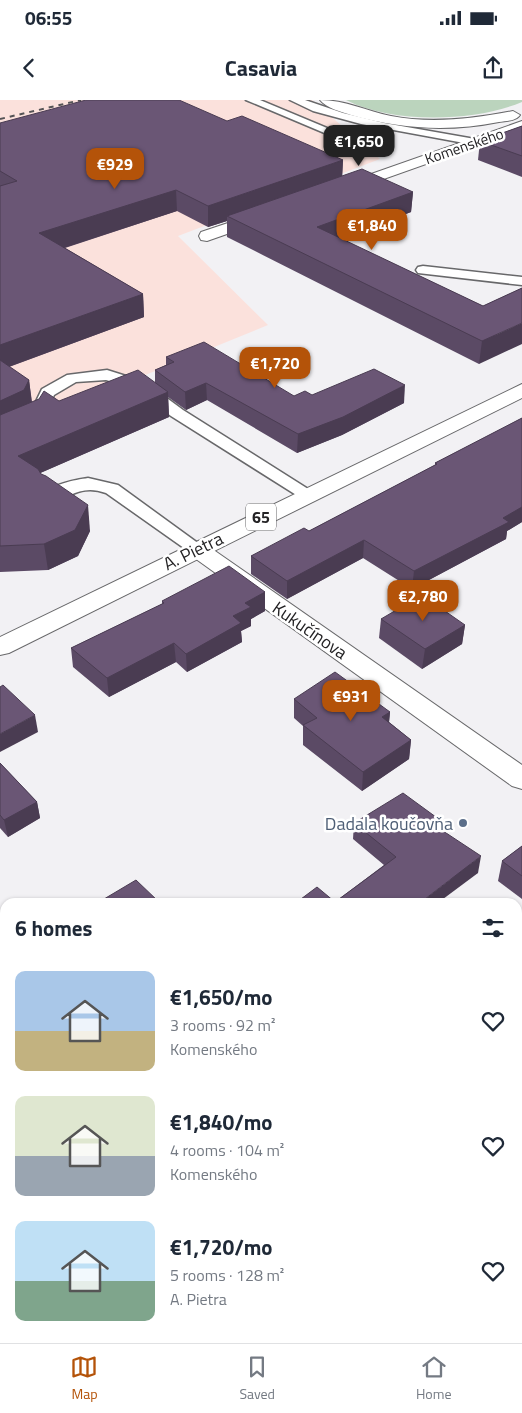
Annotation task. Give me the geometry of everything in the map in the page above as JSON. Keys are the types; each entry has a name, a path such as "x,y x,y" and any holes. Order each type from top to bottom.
{"street":[{"path":"327,100 340,107 377,117 430,123 480,121 522,112"},
{"name":"Komenského","path":"327,194 522,125"},
{"path":"207,236 272,214"},
{"name":"A. Pietra","path":"0,647 307,494 522,390"},
{"name":"Kukučínova","path":"196,549 522,779"}],"lane":[{"path":"251,100 376,151"},
{"path":"295,100 317,109 369,124 475,142"},
{"path":"423,270 522,280"},
{"path":"0,436 36,419 47,392 72,378 107,375 140,385 177,413 307,494"},
{"path":"52,495 82,482 99,483 112,489 196,549"}],"shaded area":[{"path":"0,100 312,100 380,159 178,236 268,325 0,434"}],"green space":[{"path":"346,100 522,100 522,102 481,114 434,118 386,113 365,108"}],"building":[{"path":"86,100 179,100 227,121 242,116 343,160 208,206 176,190 39,233 143,294 0,345 0,186 17,181 0,171 0,123"},
{"path":"522,126 522,156 480,141"},
{"path":"362,169 413,192 317,227 483,306 522,288 522,323 482,341 227,216"},
{"path":"204,342 294,396 305,391 312,395 374,369 405,385 343,417 298,434 206,383 185,392 155,370 174,362 166,357"},
{"path":"0,360 29,380 24,390 0,401"},
{"path":"138,370 168,392 18,456 38,469 41,474 88,505 75,530 44,544 0,546 0,415 39,399 44,391 59,401"},
{"path":"522,418 522,507 503,518 509,522 414,571 364,540 287,581 251,556 304,528 309,531"},
{"path":"229,566 265,592 245,603 251,607 233,616 241,623 186,654 174,643 107,678 71,648 164,603 162,601"},
{"path":"422,595 465,625 425,649 381,619"},
{"path":"335,672 390,712 382,717 411,740 363,772 303,725 317,718 294,699"},
{"path":"3,685 35,715 0,734 0,687"},
{"path":"0,763 37,802 4,820 0,815"},
{"path":"403,793 440,820 434,825 481,856 426,898 340,898 396,857 354,823"},
{"path":"522,846 522,876 502,861"},
{"path":"136,880 155,898 106,898"},
{"path":"317,887 330,898 302,898"}],"railway":[{"path":"0,119 81,100"}],"place":[{"name":"Dadala koučovňa","path":"463,823"}]}
